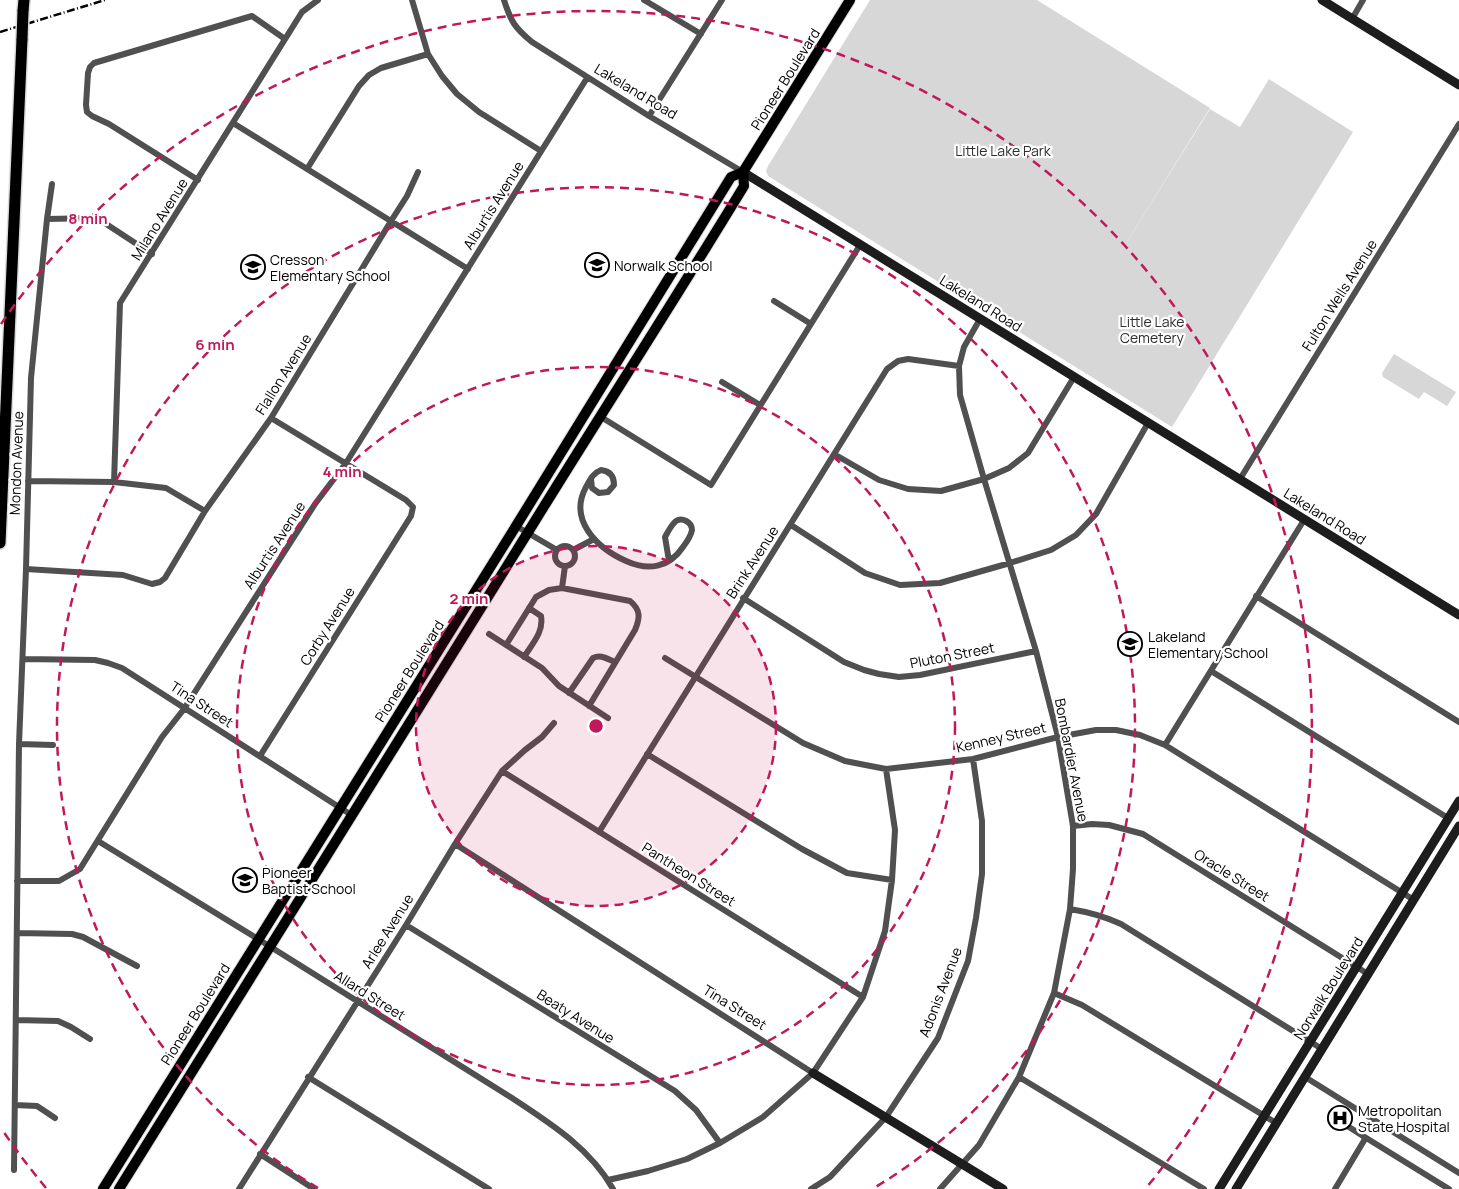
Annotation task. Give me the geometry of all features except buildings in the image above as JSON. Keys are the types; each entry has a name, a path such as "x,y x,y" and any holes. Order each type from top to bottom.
{"highway":[{"path":"0,543 23,5"}],"main road":[{"name":"Pioneer Boulevard","path":"102,1189 731,178 743,172 850,0"},
{"name":"Pioneer Boulevard","path":"119,1189 744,186 743,172"}],"street":[{"name":"Milano Avenue","path":"114,482 120,303 302,12 318,0"},
{"path":"412,0 428,54 442,76 457,94 480,112 541,151"},
{"name":"Lakeland Road","path":"504,0 509,17 518,31 587,78 743,172 1459,615"},
{"path":"644,0 701,34"},
{"path":"649,116 722,0"},
{"path":"1322,0 1459,84"},
{"path":"1352,19 1364,0"},
{"path":"198,180 87,112 88,73 90,67 94,63 252,16 286,39"},
{"path":"307,169 359,86 369,75 381,68 428,54"},
{"name":"Alburtis Avenue","path":"18,881 59,881 80,869 162,738 184,709 315,504 346,463 587,78"},
{"path":"233,123 468,269"},
{"name":"Fulton Wells Avenue","path":"1240,479 1459,124"},
{"name":"Flallon Avenue","path":"26,569 123,575 152,584 160,582 165,578 205,511 271,418 408,196 418,172"},
{"name":"Mondon Avenue","path":"14,1170 19,744 31,378 52,184"},
{"path":"47,219 97,218 152,254"},
{"path":"601,417 711,485 860,245"},
{"path":"774,301 811,324"},
{"name":"Bombardier Avenue","path":"940,1189 979,1145 1019,1077 1054,993 1070,910 1073,869 1073,826 1058,737 1036,651 960,395 959,366 964,347 980,319"},
{"name":"Brink Avenue","path":"599,832 887,369 898,361 908,360 959,366"},
{"path":"834,454 879,480 908,489 941,491 984,479 1010,468 1028,453 1074,377"},
{"path":"722,382 760,405"},
{"path":"271,418 346,463"},
{"path":"791,525 865,573 900,585 940,583 1010,564 1051,550 1076,535 1096,514 1148,423"},
{"name":"Corby Avenue","path":"260,756 411,516 413,508 406,500 346,463"},
{"path":"591,479 583,494 580,508 584,524 594,539 605,549 632,563 657,566 669,561 680,551 690,535 691,526 681,519 675,522 665,537 669,561"},
{"path":"28,481 114,482 166,488 205,511"},
{"path":"1165,745 1304,520"},
{"path":"516,526 557,550"},
{"path":"574,550 594,539"},
{"path":"562,546 568,546 574,550 575,557 572,563 565,566 558,563 555,557 557,550 562,546"},
{"path":"562,588 565,566"},
{"path":"506,645 536,597 549,590 562,588 630,601 636,606 639,619 589,706"},
{"path":"1256,596 1459,722"},
{"name":"Pluton Street","path":"743,598 844,662 879,674 899,677 920,675 1036,651"},
{"path":"524,657 542,629 541,616 529,608"},
{"path":"490,634 542,668 559,686 608,718"},
{"path":"569,693 593,658 602,656 615,662"},
{"name":"Kenney Street","path":"666,658 803,743 845,761 886,769 973,759 1058,737 1096,730 1116,730 1140,735 1165,745 1414,900"},
{"name":"Tina Street","path":"23,659 95,660 122,668 353,816"},
{"path":"1211,671 1448,818"},
{"name":"Arlee Avenue","path":"239,1189 502,771 542,737 554,723"},
{"path":"19,744 53,745"},
{"path":"647,754 802,849 847,873 892,880"},
{"name":"Adonis Avenue","path":"811,1189 830,1177 886,1118 938,1038 968,961 982,874 982,821 973,759"},
{"path":"608,1180 648,1171 687,1159 720,1143 763,1117 813,1073 863,997 885,931 892,880 895,830 886,769"},
{"name":"Pantheon Street","path":"502,771 863,997"},
{"name":"Norwalk Boulevard","path":"1219,1189 1459,802"},
{"name":"Oracle Street","path":"1073,826 1109,825 1143,834 1368,974"},
{"name":"Norwalk Boulevard","path":"1236,1189 1459,826"},
{"name":"Allard Street","path":"98,841 258,938 551,1124 584,1151 613,1189"},
{"name":"Tina Street","path":"455,844 813,1073 1003,1189"},
{"path":"1070,910 1095,913 1120,924 1322,1049"},
{"name":"Beaty Avenue","path":"406,925 675,1091 696,1110 720,1143"},
{"path":"17,933 83,936 137,966"},
{"path":"1054,993 1082,1005 1276,1123"},
{"path":"16,1020 58,1021 71,1026 90,1038"},
{"path":"308,1077 489,1189"},
{"path":"1019,1077 1204,1189"},
{"path":"1304,1077 1459,1173"},
{"path":"15,1105 38,1106 55,1118"},
{"path":"1338,1120 1449,1189"},
{"path":"1335,1189 1365,1140 1363,1136"},
{"path":"260,1154 314,1189"}],"green space":[{"name":"Little Lake Park","path":"870,0 1037,0 1210,108 1103,280 1210,109 1240,127 1269,79 1353,132 1172,427 768,176 766,171 768,166"},
{"path":"1394,354 1456,392 1447,406 1424,392 1419,399 1383,377 1382,373"}],"railway":[{"path":"0,32 105,0"}],"place":[{"name":"Norwalk School","path":"597,265"},
{"name":"Cresson Elementary School","path":"253,267"},
{"name":"Lakeland Elementary School","path":"1130,644"},
{"name":"Pioneer Baptist School","path":"245,880"},
{"name":"Metropolitan State Hospital","path":"1340,1118"}],"park label":[{"name":"Little Lake Cemetery","path":"1152,330"}]}
